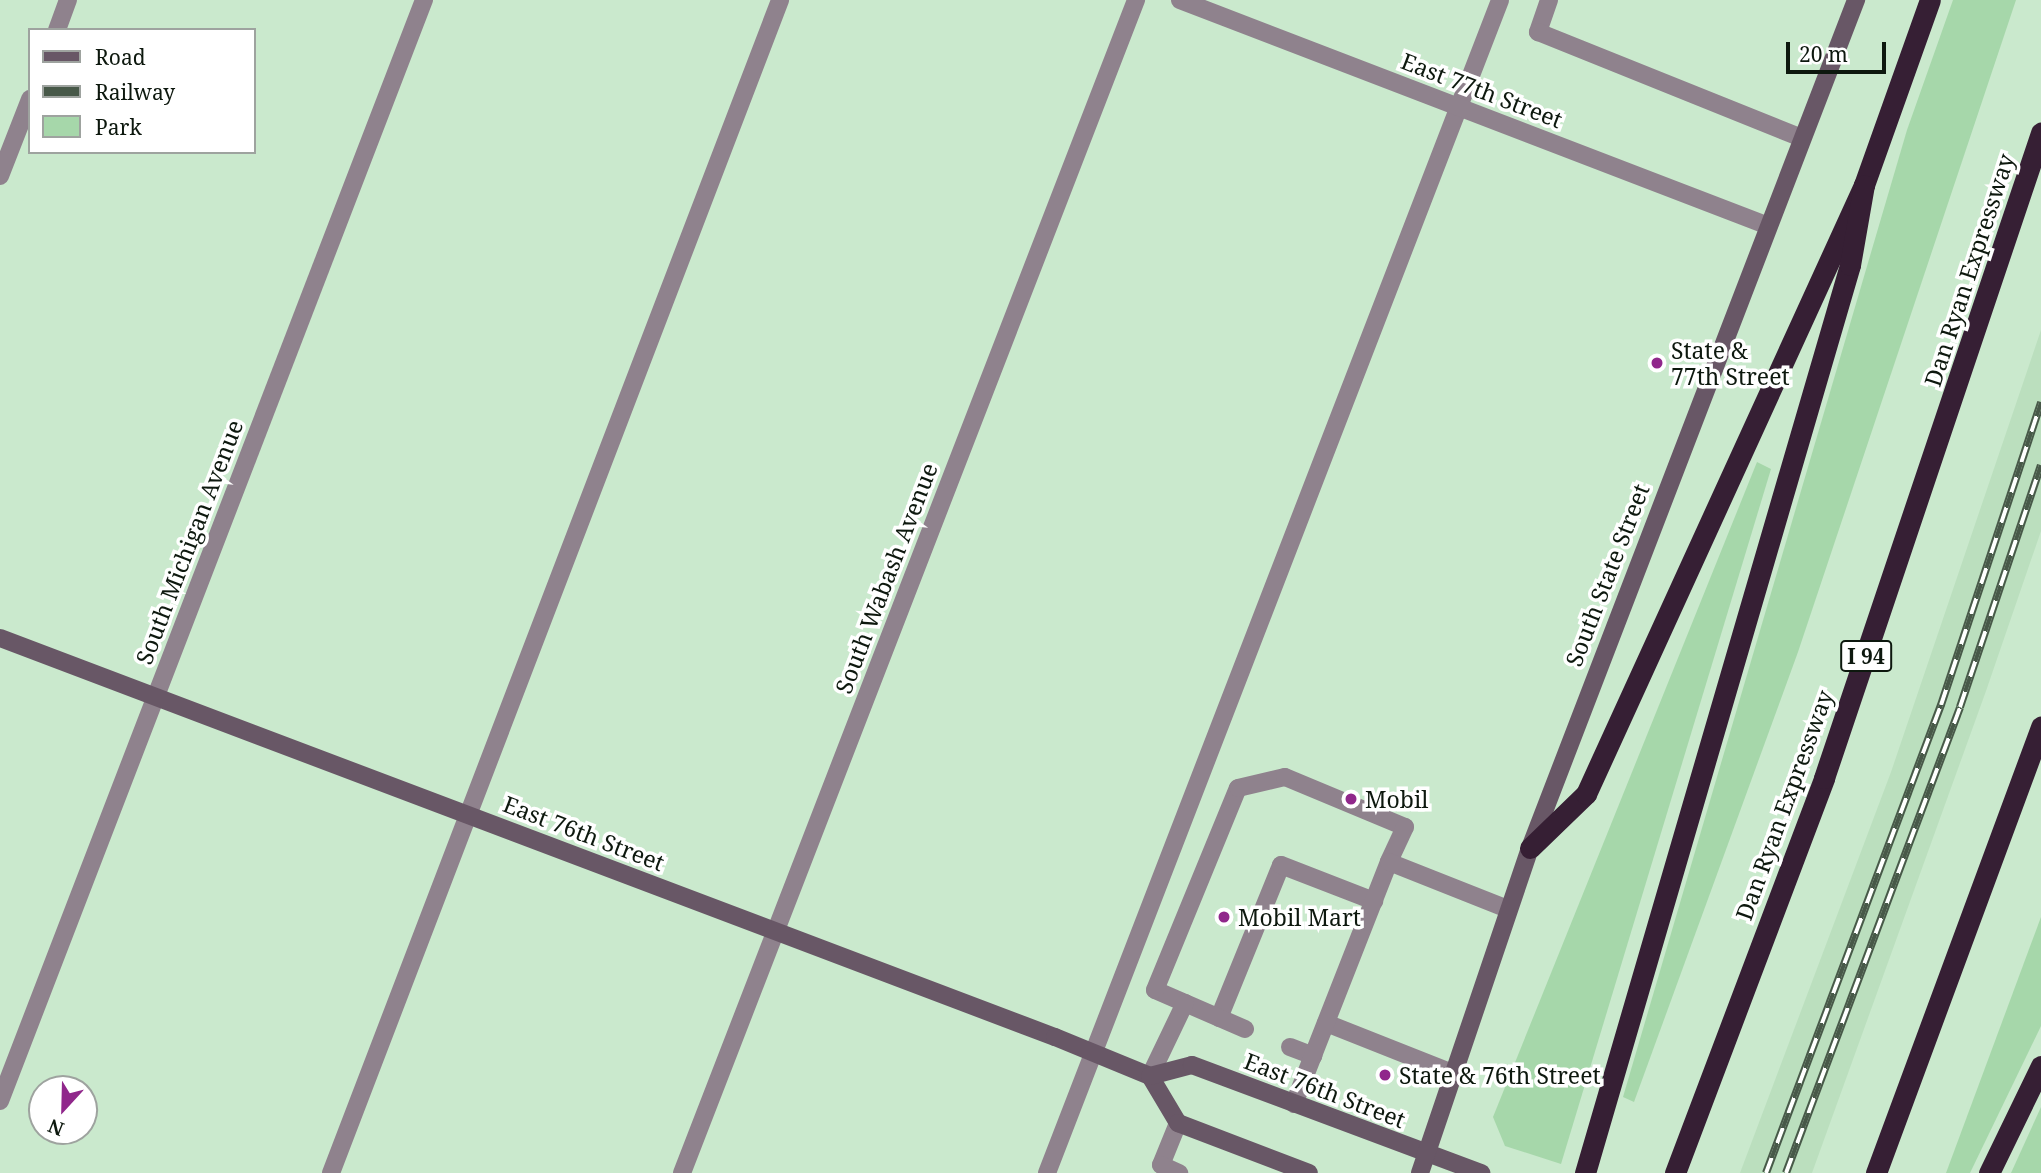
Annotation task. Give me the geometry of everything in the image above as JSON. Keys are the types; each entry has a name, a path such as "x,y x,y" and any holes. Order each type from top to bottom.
{"highway":[{"path":"1530,848 1586,794 1864,185 1930,0"},
{"name":"Dan Ryan Expressway","path":"1675,1173 1824,778 2041,133"},
{"path":"1585,1173 1846,278 1864,185"},
{"path":"1876,1173 2041,727"},
{"path":"1989,1173 2041,1066"}],"street":[{"path":"58,28 68,0"},
{"name":"South Michigan Avenue","path":"0,1101 424,0"},
{"path":"331,1173 780,0"},
{"name":"South Wabash Avenue","path":"682,1173 1136,0"},
{"name":"East 77th Street","path":"1180,0 1766,225"},
{"path":"1047,1173 1500,0"},
{"path":"1549,0 1538,32 1802,138"},
{"name":"South State Street","path":"1420,1173 1530,848 1766,225 1855,0"},
{"path":"0,176 28,104"},
{"name":"East 76th Street","path":"0,638 1150,1076 1192,1065 1426,1156 1481,1173"},
{"path":"1245,1029 1155,990 1238,788 1285,777 1405,827 1294,1104"},
{"path":"1389,862 1508,909"},
{"path":"1219,1018 1281,865 1374,901"},
{"path":"1185,1003 1150,1076 1178,1123 1271,1166 1309,1173"},
{"path":"1326,1023 1455,1074"},
{"path":"1290,1047 1313,1056"},
{"path":"1178,1123 1160,1165 1179,1173"}],"shaded area":[{"path":"2041,330 2041,531 1986,691 1812,1173 1740,1173 1891,772"}],"green space":[{"path":"1953,0 2016,0 1798,652 1634,1102 1623,1097 1907,130"},
{"path":"1757,462 1771,469 1561,1164 1505,1146 1493,1117"},
{"path":"2041,917 2041,1026 1970,1173 1946,1173"},
{"path":"2041,1107 2041,1173 2011,1173"}],"railway":[{"path":"1766,1173 1941,705 2041,402"},
{"path":"1786,1173 1960,707 2041,465"}],"place":[{"name":"State & 77th Street","path":"1657,363"},
{"name":"Mobil","path":"1351,799"},
{"name":"Mobil Mart","path":"1224,917"},
{"name":"State & 76th Street","path":"1385,1075"}]}
